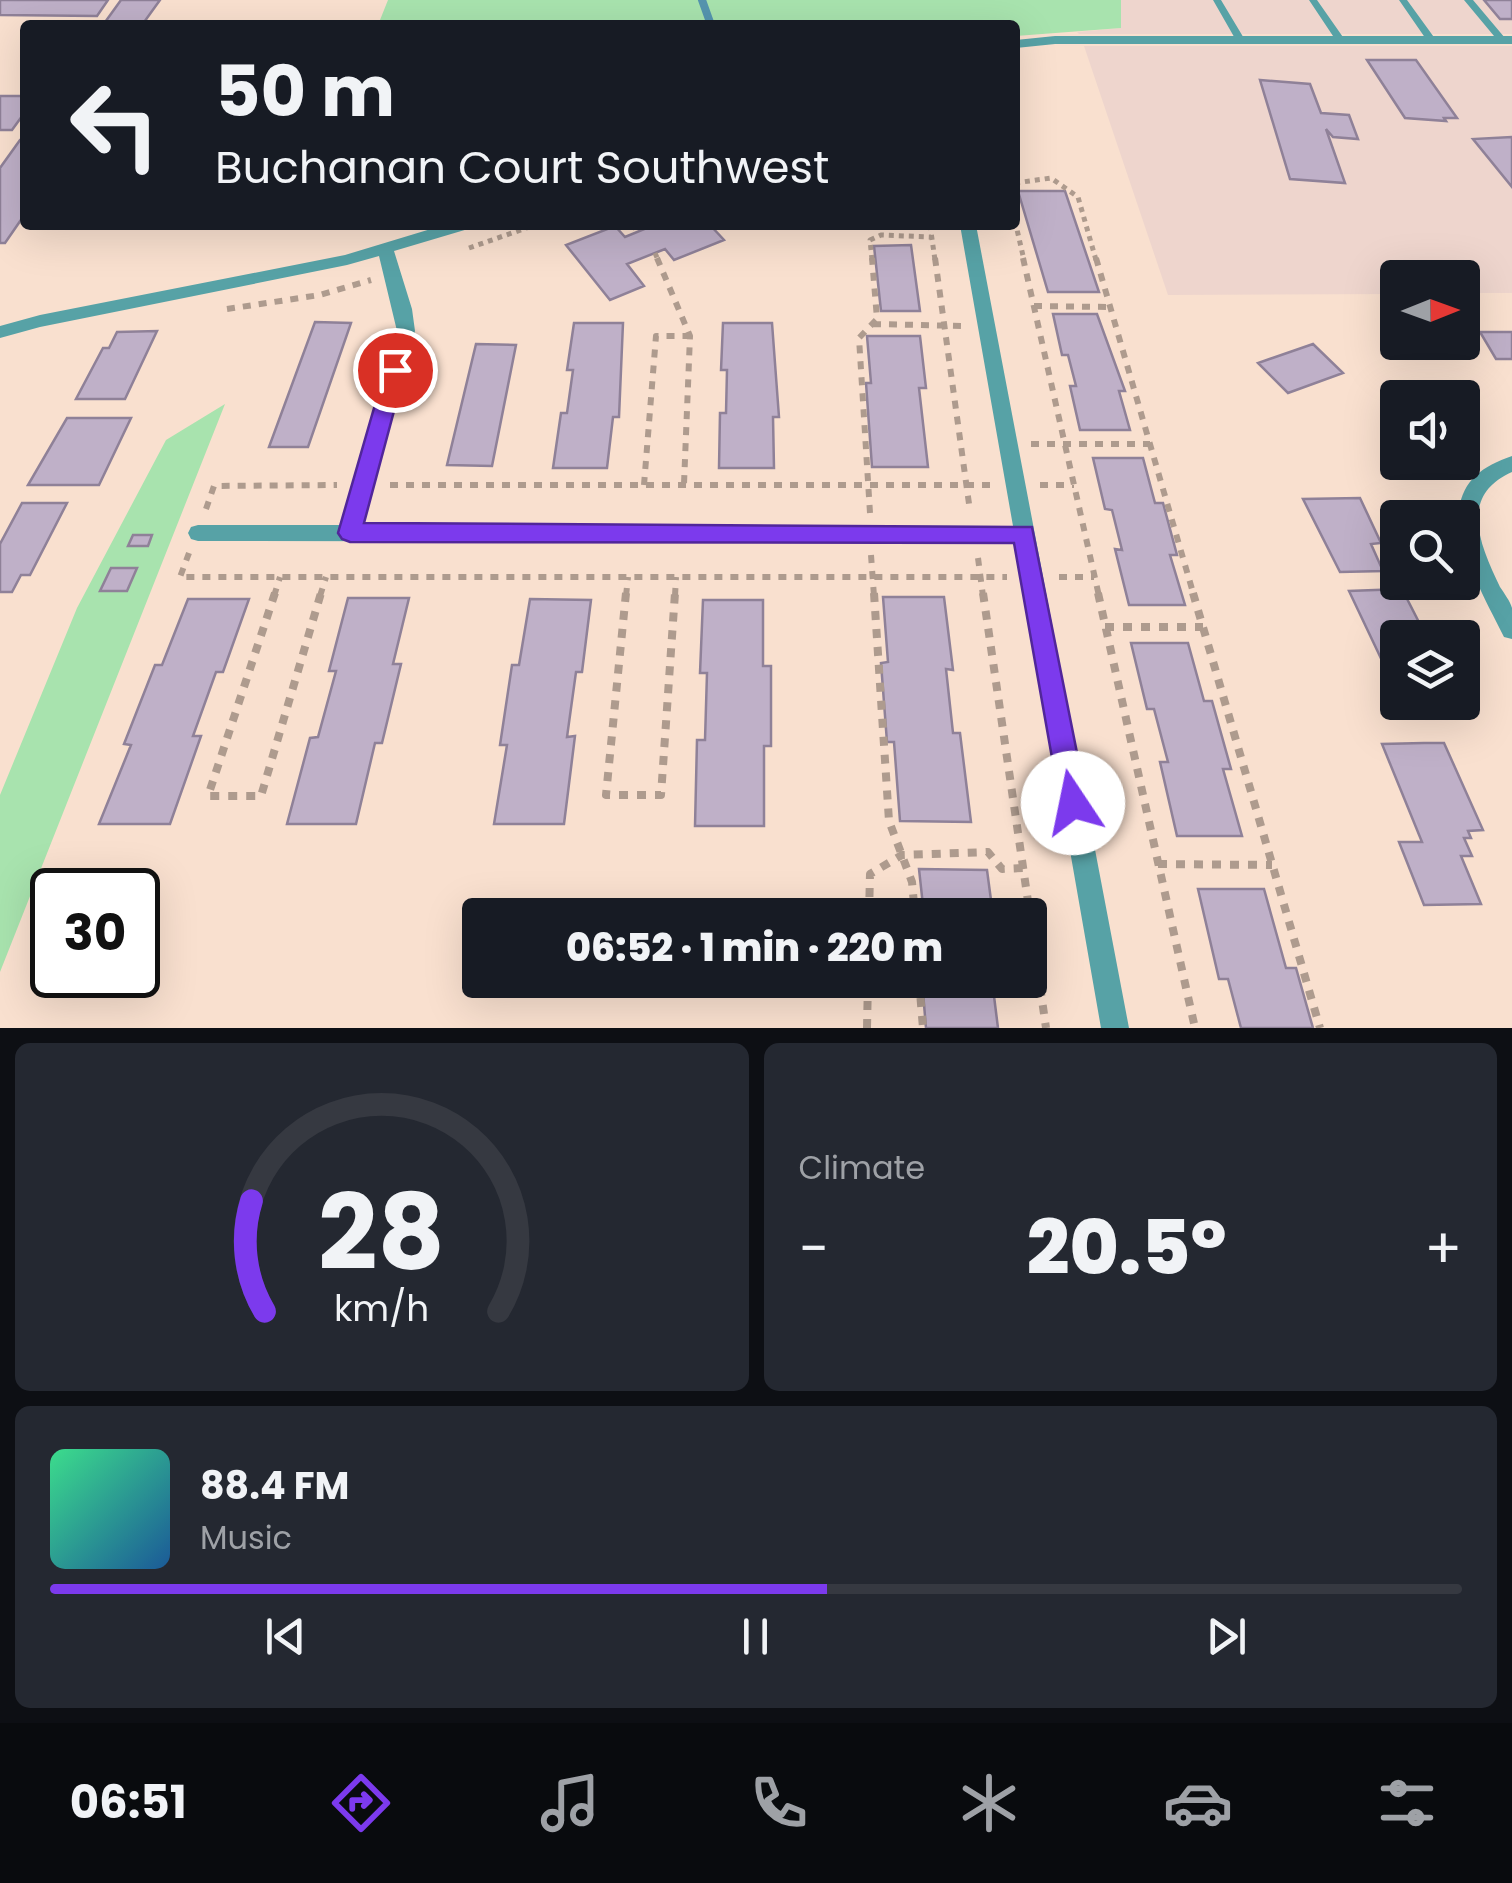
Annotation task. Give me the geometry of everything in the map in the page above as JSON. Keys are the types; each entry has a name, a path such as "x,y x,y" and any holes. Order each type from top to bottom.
{"street":[{"path":"1020,44 1055,40 1507,40"},
{"path":"0,332 40,320 347,260 446,230"},
{"path":"969,230 1115,1028"},
{"path":"350,533 406,331 385,249"},
{"path":"1512,464 1483,478 1466,513 1470,541 1512,630"},
{"path":"198,532 1024,534"}],"lane":[{"path":"1218,0 1240,40"},
{"path":"1313,0 1340,40"},
{"path":"1402,0 1431,40"},
{"path":"1468,0 1507,40"}],"path":[{"path":"1020,182 1051,178 1078,196 1320,1028"},
{"path":"931,230 1027,898"},
{"path":"1017,230 1195,1028"},
{"path":"654,253 690,336 684,485"},
{"path":"1034,306 1110,307"},
{"path":"872,324 986,326"},
{"path":"644,485 656,336 690,336"},
{"path":"1008,444 1150,444"},
{"path":"280,577 208,796 261,796 326,577"},
{"path":"628,577 606,795 661,795 676,577"},
{"path":"1105,627 1203,627"},
{"path":"870,898 870,874 902,854 988,852 1002,870 1023,868"},
{"path":"1158,864 1272,865"},
{"path":"867,1028 868,998"},
{"path":"920,998 922,1028"},
{"path":"1042,998 1046,1028"}],"shaded area":[{"path":"1121,0 1512,0 1512,34 1077,32 1121,28"},
{"path":"1084,46 1512,46 1512,293 1480,293 1480,260 1380,260 1380,294 1168,295"}],"green space":[{"path":"388,0 1121,0 1121,28 1020,36 1020,20 380,20"},
{"path":"225,404 41,868 30,868 30,896 0,972 0,795 77,608 166,440"}],"building":[{"path":"0,0 108,0 97,16 0,15"},
{"path":"121,0 160,0 146,20 107,20"},
{"path":"1484,0 1512,0 1512,19 1500,19"},
{"path":"1367,60 1416,60 1457,118 1405,118"},
{"path":"1260,80 1310,84 1321,113 1349,115 1358,139 1333,137 1326,129 1345,183 1290,179"},
{"path":"0,96 20,96 20,119 12,130 0,130"},
{"path":"1512,137 1512,187 1473,139"},
{"path":"20,140 20,221 5,243 0,243 0,168"},
{"path":"1020,191 1065,191 1099,292 1048,292"},
{"path":"605,230 619,230 625,237 642,230 715,230 724,240 674,260 665,249 627,264 644,286 610,300 566,245"},
{"path":"911,245 920,311 881,311 874,246"},
{"path":"1053,314 1097,314 1125,391 1119,391 1130,430 1080,430 1070,386 1076,386 1068,355 1062,355"},
{"path":"315,322 351,323 308,447 269,447"},
{"path":"574,323 623,323 619,417 613,417 607,468 553,468 561,413 567,413 573,370 567,370"},
{"path":"723,323 772,323 779,417 773,417 774,468 719,468 720,413 726,413 727,370 721,370"},
{"path":"157,331 125,399 76,399 103,348 109,348 117,332"},
{"path":"1480,332 1512,332 1512,359 1496,359"},
{"path":"867,336 920,336 926,388 919,388 928,467 872,467"},
{"path":"476,344 516,345 492,466 447,465"},
{"path":"1313,344 1343,373 1288,393 1258,363"},
{"path":"67,418 131,418 99,485 28,485"},
{"path":"1093,458 1143,458 1155,503 1163,503 1177,555 1170,555 1185,605 1129,605 1115,549 1122,550 1112,510 1105,509"},
{"path":"1360,498 1380,541 1371,544 1380,571 1340,572 1303,499"},
{"path":"22,503 67,503 30,575 21,575 12,592 0,592 0,544"},
{"path":"133,535 152,535 148,546 128,546"},
{"path":"111,568 137,568 127,591 100,591"},
{"path":"1380,590 1380,600 1408,600 1418,620 1380,620 1380,656 1349,591"},
{"path":"883,597 944,597 953,670 946,669 953,733 960,733 971,822 900,821 894,742 887,742 881,663 888,662"},
{"path":"348,598 409,598 393,664 401,664 382,743 375,743 356,824 287,824 310,738 318,737 336,671 329,671"},
{"path":"188,599 249,599 223,672 216,672 193,736 201,736 170,824 99,824 131,745 124,744 155,665 162,665"},
{"path":"530,599 591,600 582,672 576,672 567,737 575,736 564,824 494,824 507,745 500,745 512,665 519,665"},
{"path":"703,600 763,600 763,666 771,666 771,746 764,746 764,826 695,826 697,740 705,740 707,673 700,673"},
{"path":"1131,643 1188,643 1204,701 1212,701 1231,769 1223,769 1242,836 1177,836 1160,762 1168,762 1154,709 1147,709"},
{"path":"1444,743 1483,830 1468,831 1471,838 1464,838 1472,856 1461,856 1481,904 1424,905 1399,842 1422,842 1382,744"},
{"path":"919,869 987,870 991,898 922,898"},
{"path":"1198,889 1264,889 1286,968 1296,968 1313,1028 1241,1028 1228,979 1219,979"},
{"path":"924,998 994,998 998,1028 926,1028"}],"waterway":[{"path":"702,0 709,20"}],"route":[{"path":"395,370 350,533 1024,534 1073,803"}]}
